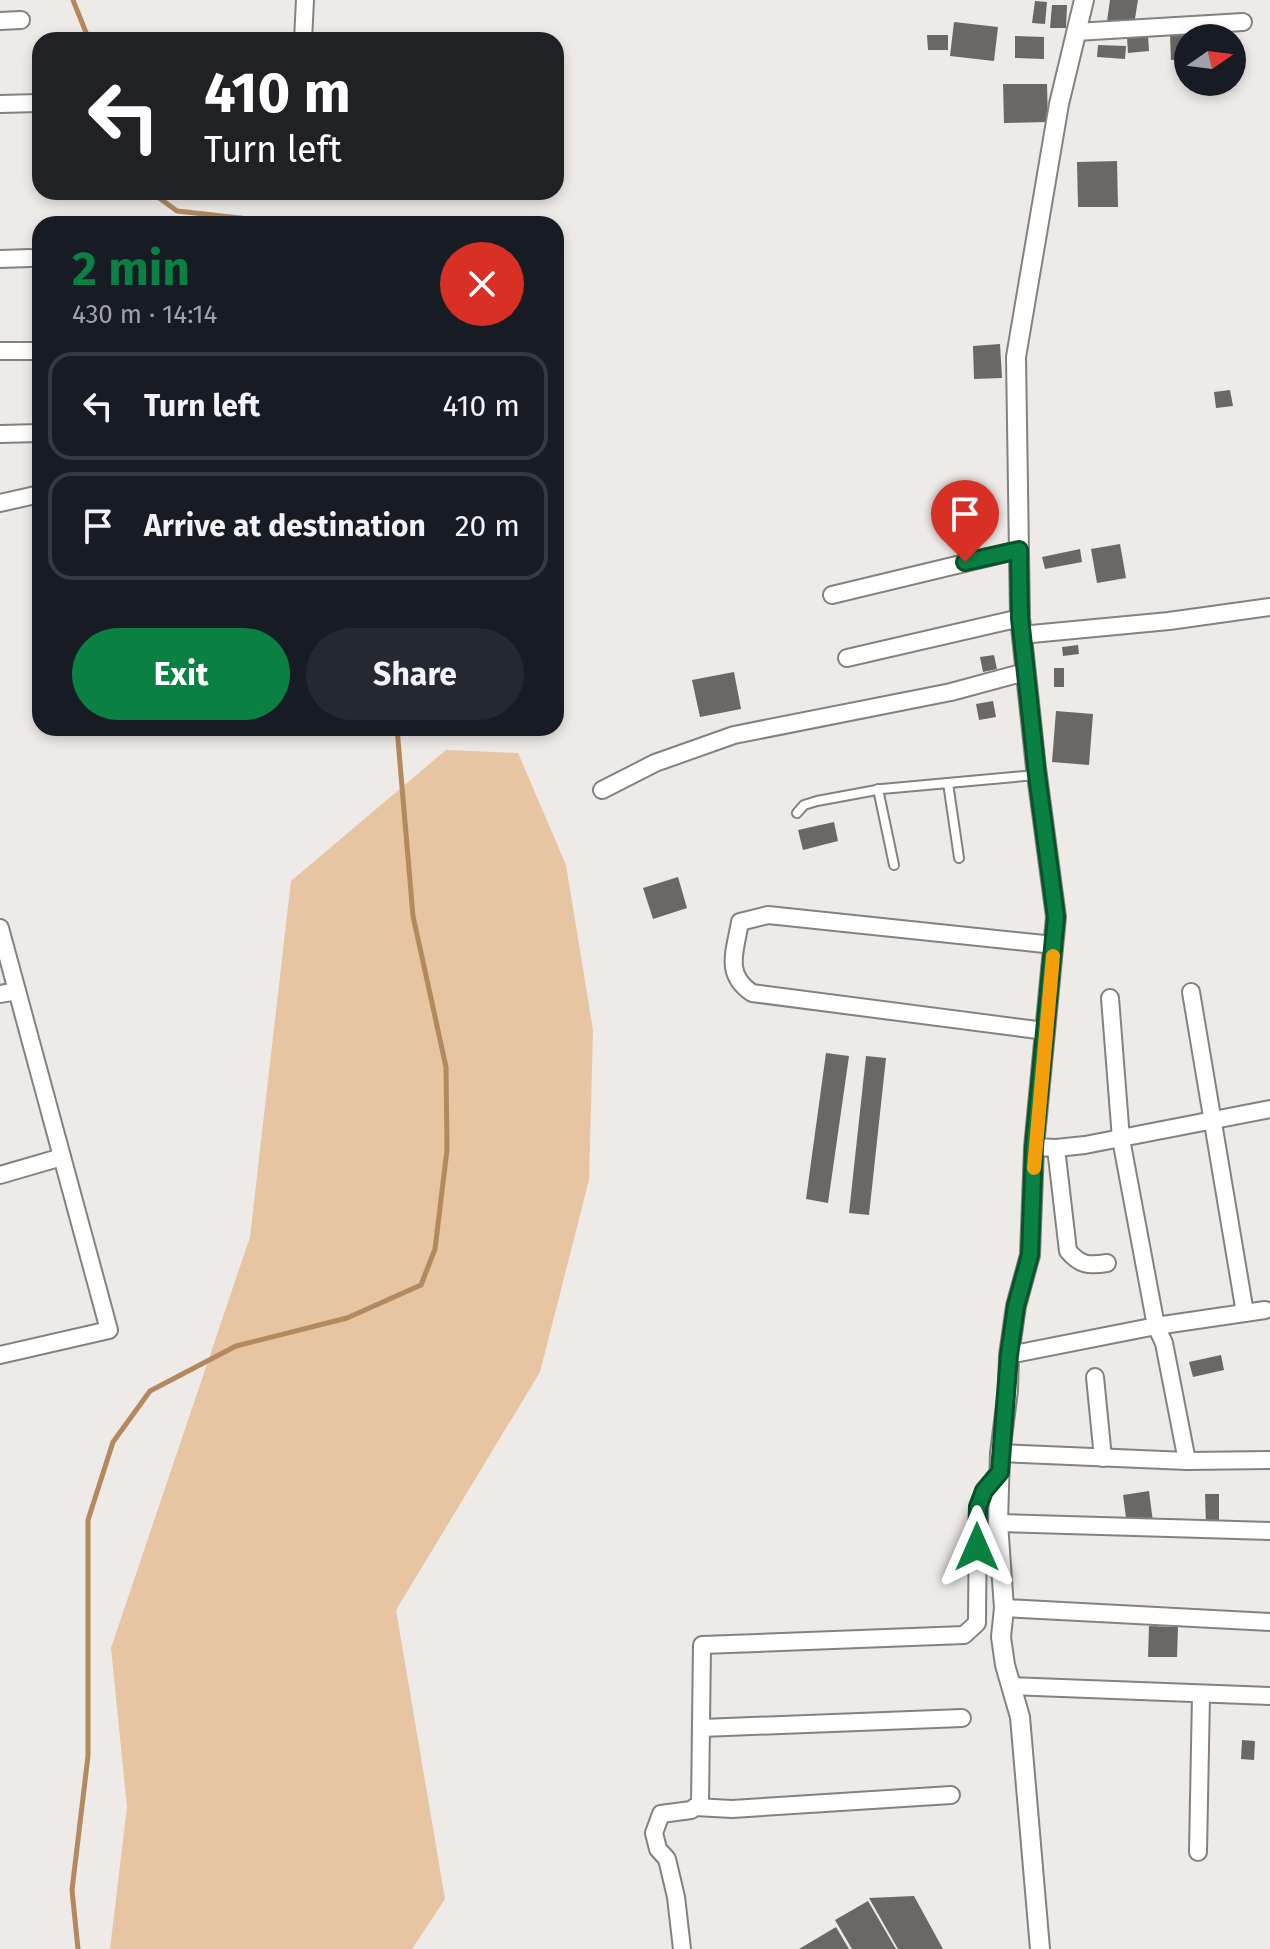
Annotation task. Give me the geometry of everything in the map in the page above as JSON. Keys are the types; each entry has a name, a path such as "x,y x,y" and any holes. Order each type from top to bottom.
{"street":[{"path":"303,32 305,0"},
{"path":"1040,1949 1020,1717 1001,1637 1004,1608 998,1523 1000,1453 1009,1355 1016,1306 1030,1255 1034,1147 1056,917 1020,626 1016,357 1059,104 1084,0"},
{"path":"0,21 21,20"},
{"path":"1076,32 1243,22"},
{"path":"0,104 32,103"},
{"path":"0,259 30,258"},
{"path":"0,351 32,351"},
{"path":"0,434 32,433"},
{"path":"0,503 32,496"},
{"path":"832,595 1019,550"},
{"path":"847,658 1020,626 1169,621 1270,607"},
{"path":"602,790 655,763 734,735 951,692 1025,672"},
{"path":"1045,1031 752,993 738,983 733,967 740,922 768,915 1054,945"},
{"path":"0,928 109,1330 0,1355"},
{"path":"0,994 17,991"},
{"path":"1191,992 1245,1313"},
{"path":"1110,998 1121,1139 1156,1326 1164,1343 1187,1461"},
{"path":"1034,1147 1056,1148 1121,1139 1270,1109"},
{"path":"1056,1148 1068,1251 1079,1263 1091,1266 1107,1263"},
{"path":"0,1175 62,1157"},
{"path":"1009,1355 1156,1326 1265,1310"},
{"path":"1095,1377 1103,1458"},
{"path":"1000,1453 1187,1461 1270,1460"},
{"path":"682,1949 667,1859 658,1849 654,1833 661,1814 691,1810 700,1804 702,1645 964,1635 971,1631 977,1623 978,1507 984,1491 1000,1472"},
{"path":"998,1523 1270,1531"},
{"path":"1004,1608 1270,1622"},
{"path":"1012,1686 1270,1696"},
{"path":"1198,1852 1201,1695"},
{"path":"702,1728 962,1718"},
{"path":"695,1807 732,1809 951,1795"}],"lane":[{"path":"797,813 804,805 817,801 878,789 1037,775"},
{"path":"948,783 959,858"},
{"path":"878,789 894,865"}],"shaded area":[{"path":"446,750 518,753 566,865 593,1030 589,1180 540,1372 396,1610 445,1899 412,1949 110,1949 127,1807 111,1648 250,1237 291,881"}],"building":[{"path":"1110,0 1138,0 1134,25 1107,21"},
{"path":"1035,1 1047,2 1045,24 1032,23"},
{"path":"1052,5 1067,5 1066,28 1050,28"},
{"path":"954,22 998,27 994,61 950,56"},
{"path":"927,35 948,35 948,50 928,50"},
{"path":"1148,35 1149,51 1128,53 1127,37"},
{"path":"1170,35 1174,35 1174,60 1171,60"},
{"path":"1015,36 1044,37 1044,59 1015,58"},
{"path":"1098,45 1126,46 1125,59 1097,57"},
{"path":"1003,84 1047,84 1048,122 1004,123"},
{"path":"1117,161 1118,207 1078,207 1077,162"},
{"path":"1000,344 1002,378 974,379 973,346"},
{"path":"1230,390 1233,406 1216,408 1214,392"},
{"path":"1120,544 1126,578 1097,583 1091,549"},
{"path":"1080,549 1082,562 1045,569 1042,557"},
{"path":"1078,645 1079,654 1063,656 1062,647"},
{"path":"994,655 997,669 983,672 980,657"},
{"path":"1054,668 1064,668 1064,687 1054,687"},
{"path":"734,672 741,709 700,717 692,680"},
{"path":"993,701 996,717 979,720 976,704"},
{"path":"1056,711 1093,714 1089,765 1052,762"},
{"path":"834,822 838,841 803,850 798,830"},
{"path":"678,877 687,908 653,919 643,888"},
{"path":"826,1053 849,1056 828,1203 806,1199"},
{"path":"866,1056 886,1058 869,1215 849,1213"},
{"path":"1221,1355 1224,1370 1193,1377 1189,1362"},
{"path":"1149,1491 1153,1522 1127,1525 1123,1495"},
{"path":"1205,1494 1219,1494 1219,1524 1206,1525"},
{"path":"1149,1626 1178,1627 1177,1657 1148,1657"},
{"path":"1242,1740 1255,1741 1254,1760 1241,1759"},
{"path":"914,1896 943,1949 898,1949 869,1898"},
{"path":"868,1901 896,1949 852,1949 835,1920"},
{"path":"836,1927 849,1949 799,1949"}],"waterway":[{"path":"73,0 86,32"},
{"path":"162,200 177,211 222,216"},
{"path":"78,1949 72,1890 88,1756 88,1520 113,1442 150,1391 236,1346 347,1318 421,1285 435,1249 447,1150 446,1067 413,916 398,736"}],"slow traffic":[{"path":"1034,1168 1053,956"}],"route":[{"path":"965,562 1019,550 1020,618 1056,917 1034,1147 1030,1255 1016,1306 1009,1355 1000,1472 984,1491 978,1507 977,1547"}]}
